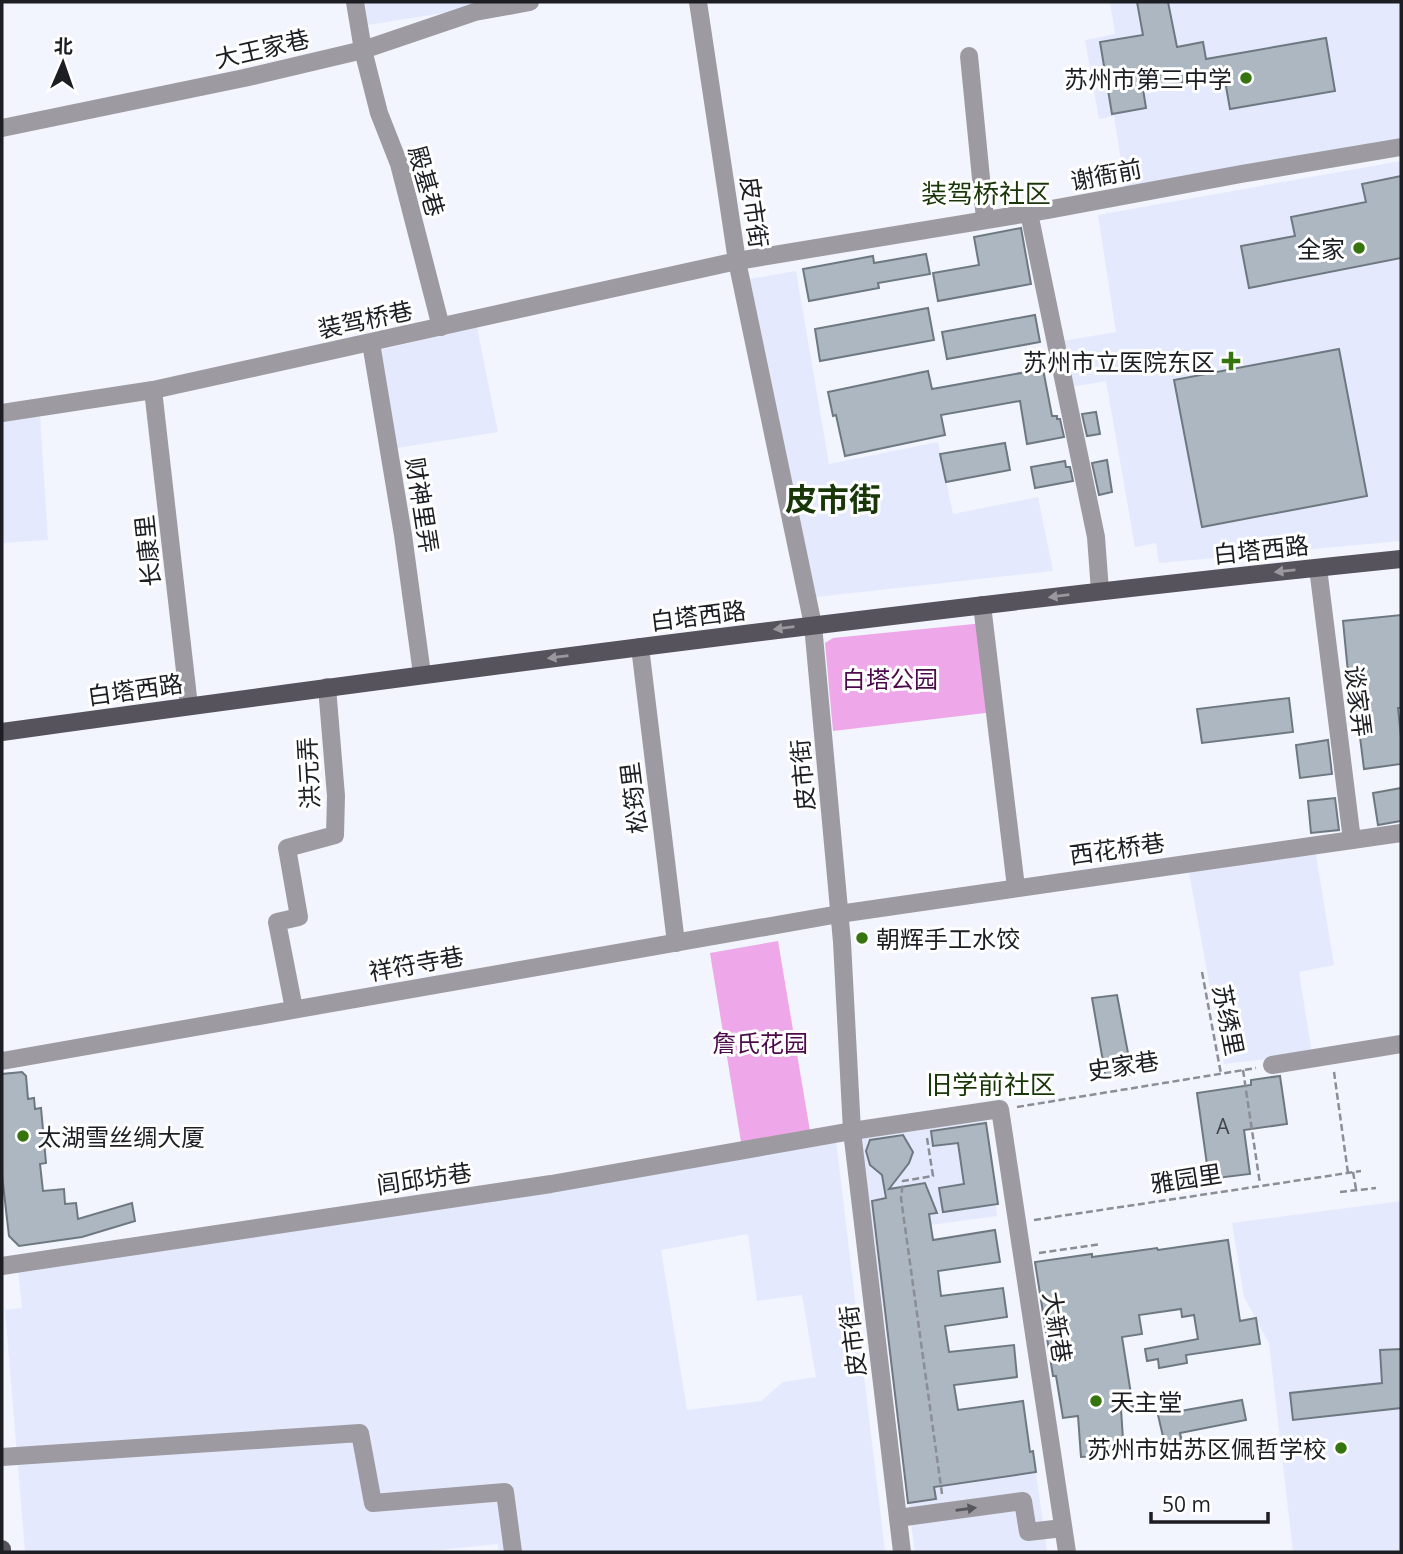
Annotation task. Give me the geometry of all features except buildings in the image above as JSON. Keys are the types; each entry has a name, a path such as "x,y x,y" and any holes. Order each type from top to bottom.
{"main road":[{"name":"白塔西路","path":"2,732 422,674 813,625 1401,559"}],"street":[{"name":"殿基巷","path":"355,2 363,50 379,113 399,164 441,327"},
{"name":"大王家巷","path":"2,128 244,78 363,50 475,12 530,2"},
{"name":"皮市街","path":"698,2 737,261 813,625 839,914 852,1131 902,1552"},
{"path":"969,56 985,219"},
{"name":"谢衙前","path":"737,261 1029,213 1401,147"},
{"path":"1029,213 1096,537 1100,592"},
{"name":"装驾桥巷","path":"2,414 153,390 737,261"},
{"name":"财神里弄","path":"371,343 403,535 422,674"},
{"name":"长康里","path":"153,390 189,706"},
{"name":"谈家弄","path":"1318,568 1352,840"},
{"path":"982,605 1016,887"},
{"name":"松筠里","path":"640,647 676,943"},
{"name":"洪元弄","path":"294,1009 277,922 299,917 287,848 335,835 336,796 327,687"},
{"name":"西花桥巷","path":"839,914 1401,833"},
{"name":"祥符寺巷","path":"2,1061 839,914"},
{"path":"1272,1065 1401,1044"},
{"path":"852,1131 1000,1109"},
{"name":"大新巷","path":"1000,1109 1067,1552"},
{"name":"闾邱坊巷","path":"2,1266 551,1184 852,1131"},
{"path":"2,1457 360,1433 373,1503 505,1492 513,1552"},
{"path":"898,1518 1023,1501 1028,1532 1063,1528"}],"path":[{"name":"苏绣里","path":"1202,972 1221,1074"},
{"path":"1332,1055 1356,1190"},
{"name":"史家巷","path":"1000,1109 1272,1065"},
{"path":"1243,1070 1260,1184"},
{"path":"924,1121 933,1176 903,1181 901,1198 945,1512"},
{"name":"雅园里","path":"1017,1222 1361,1171"},
{"path":"1340,1192 1376,1188"},
{"path":"1022,1255 1101,1244"}],"shaded area":[{"path":"365,2 512,2 368,25"},
{"name":"苏州市第三中学","path":"1110,2 1401,2 1401,142 1126,192 1114,116 1099,119 1085,40 1115,34"},
{"name":"苏州市立医院东区","path":"1401,161 1401,541 1159,563 1156,543 1135,547 1106,381 1065,388 1057,342 1116,332 1098,215"},
{"path":"796,271 829,464 938,442 953,514 1038,497 1053,571 816,597 750,279"},
{"path":"477,327 498,432 397,448 380,350"},
{"path":"40,415 48,540 2,543 2,416"},
{"path":"1315,849 1334,965 1299,972 1312,1054 1224,1064 1188,867"},
{"path":"986,1119 997,1216 931,1225 965,1461 1033,1451 1047,1552 915,1552 860,1137"},
{"path":"836,1140 885,1552 499,1552 498,1544 420,1552 25,1552 5,1310 22,1308 18,1270","holes":["748,1234 757,1301 802,1295 816,1377 783,1382 761,1401 687,1410 661,1250"]},
{"name":"苏州市姑苏区佩哲学校","path":"1401,1201 1401,1552 1293,1552 1269,1343 1244,1297 1232,1223"}],"green space":[{"name":"白塔公园","path":"984,623 994,712 833,731 825,643 833,638"},
{"name":"詹氏花园","path":"778,941 810,1131 741,1142 710,953"}],"place":[{"name":"苏州市第三中学","path":"1246,78"},
{"name":"全家","path":"1359,248"},
{"name":"苏州市立医院东区","path":"1231,361"},
{"name":"朝辉手工水饺","path":"862,938"},
{"name":"太湖雪丝绸大厦","path":"23,1136"},
{"name":"天主堂","path":"1096,1401"},
{"name":"苏州市姑苏区佩哲学校","path":"1341,1448"}],"district":[{"name":"装驾桥社区","path":"986,193"},
{"name":"皮市街","path":"833,498"},
{"name":"旧学前社区","path":"991,1084"}]}
